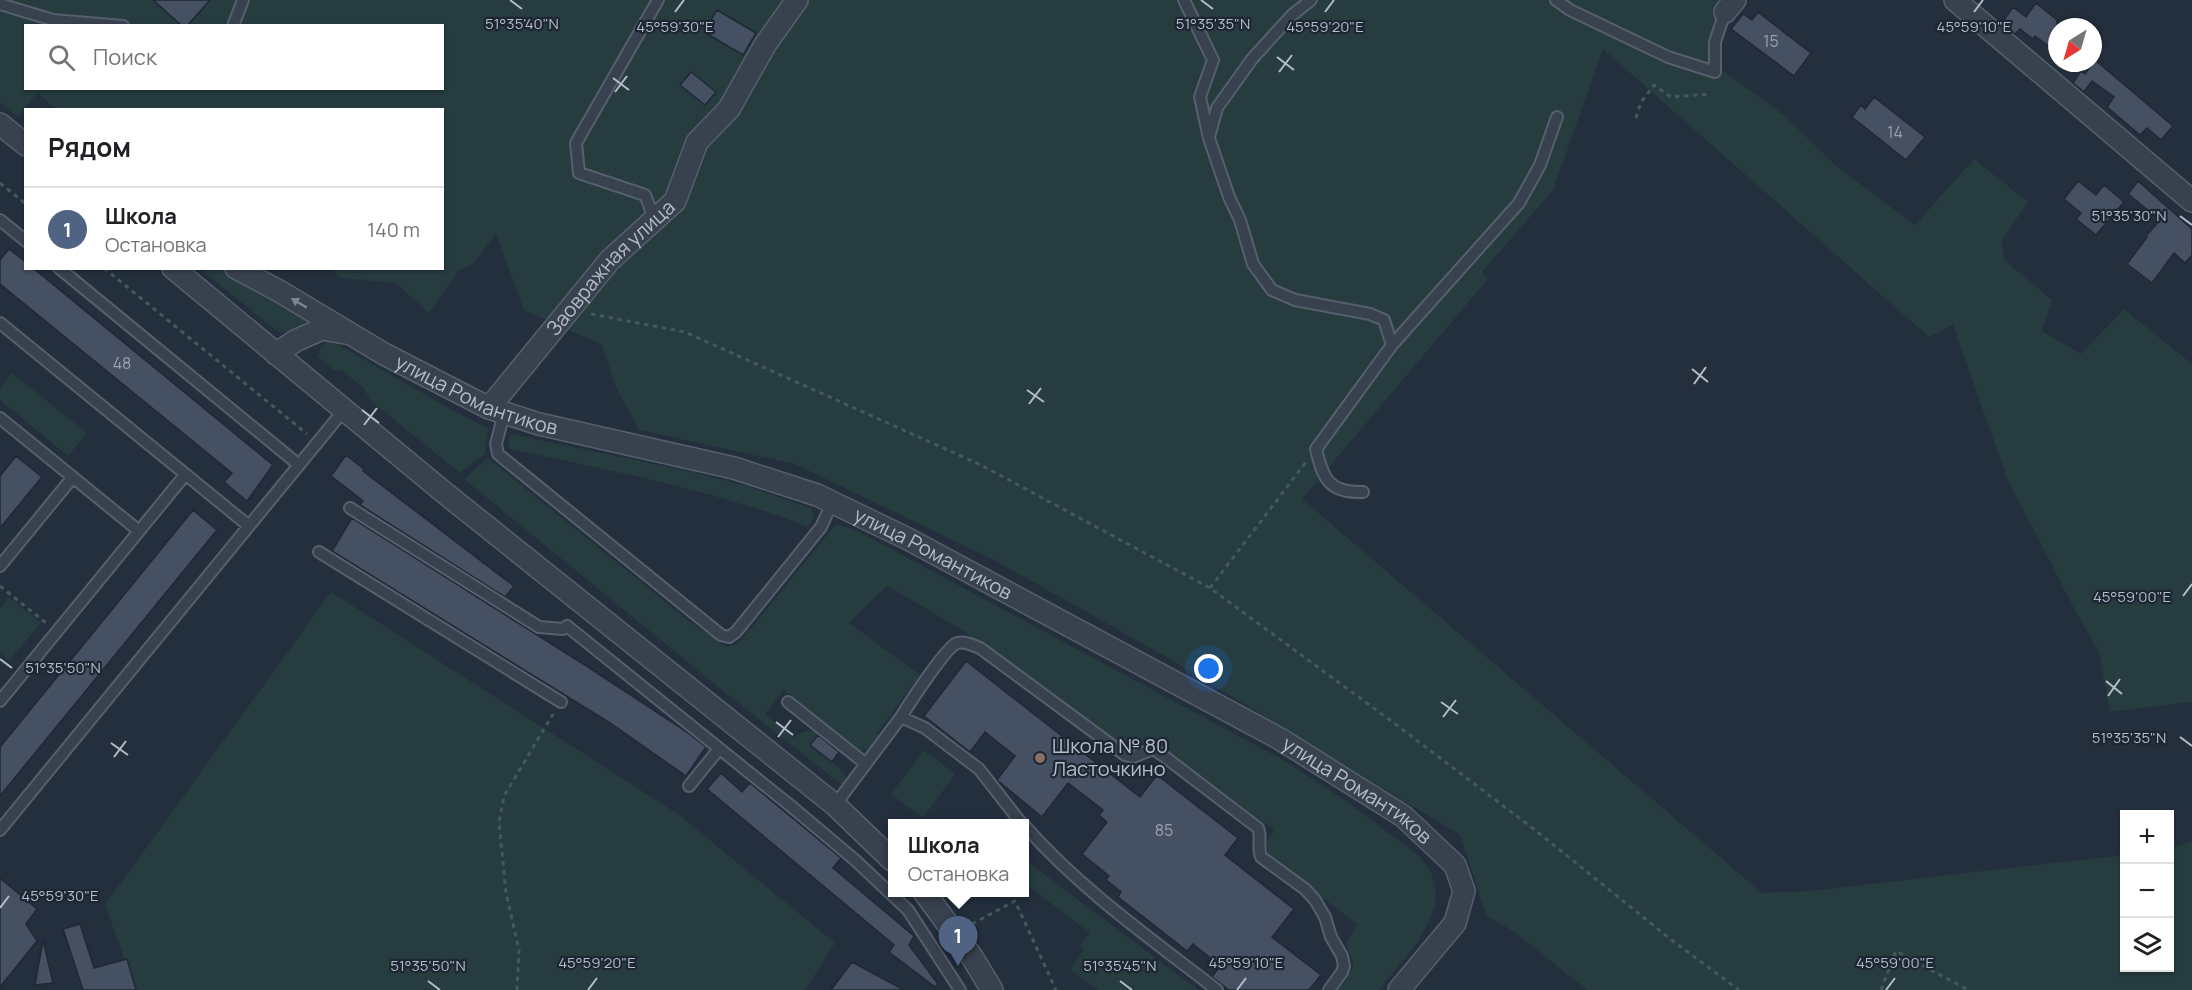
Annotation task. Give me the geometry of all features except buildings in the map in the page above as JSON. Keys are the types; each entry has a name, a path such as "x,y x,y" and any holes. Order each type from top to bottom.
{"street":[{"name":"Заовражная улица","path":"496,410 568,310 610,260 675,201 697,142 729,109 765,45 797,0"},
{"path":"1955,0 2192,201"},
{"path":"0,124 24,143"},
{"path":"175,270 429,480 836,805 888,856"},
{"name":"улица Романтиков","path":"240,270 384,354 496,410 539,424 734,468 817,495 929,550 1280,739 1403,816 1455,865 1464,891 1455,923 1400,990"},
{"path":"276,354 295,341 322,329 348,333"},
{"path":"928,897 972,957 992,990"}],"lane":[{"path":"234,24 243,0"},
{"path":"655,220 645,195 579,173 576,143 658,0"},
{"path":"1184,0 1213,60 1200,97 1209,138 1229,197 1240,220 1253,264 1272,290 1295,300 1370,314 1384,320 1392,345"},
{"path":"1209,138 1217,108 1252,59 1292,15 1311,0"},
{"path":"1556,0 1570,10 1668,57 1715,72 1715,42 1730,6"},
{"path":"0,4 52,20 99,24"},
{"path":"1363,492 1346,492 1328,483 1321,469 1316,449 1392,345 1519,203 1540,165 1557,117"},
{"path":"0,220 24,239"},
{"path":"61,270 299,465"},
{"path":"0,323 249,526"},
{"path":"0,830 344,410"},
{"path":"496,410 498,454 721,635 729,636 736,632 821,527 832,503"},
{"path":"1,422 139,531"},
{"path":"0,701 185,474"},
{"path":"0,566 73,477"},
{"path":"350,508 539,627 563,629 567,626 810,822 888,891"},
{"path":"319,552 561,702"},
{"path":"836,805 901,717 935,666 952,646 958,642 980,648 1125,755 1133,757 1153,749 1258,828 1261,834 1258,850 1261,857 1305,889 1315,900 1342,956 1344,966 1342,972 1329,990"},
{"path":"788,702 866,764"},
{"path":"901,717 925,728 978,769 1019,819"},
{"path":"689,786 718,749"},
{"path":"1029,830 1059,862 1100,898 1217,990"},
{"path":"894,897 908,910 960,990"}],"path":[{"path":"1636,118 1641,102 1654,85 1671,97 1711,94"},
{"path":"0,183 24,202"},
{"path":"106,270 317,443"},
{"path":"568,310 685,332 981,465 1210,588 1488,794 1669,938 1739,990"},
{"path":"1210,588 1316,449"},
{"path":"0,586 56,632"},
{"path":"517,990 519,950 506,893 499,822 504,796 561,702"},
{"path":"954,934 1016,900 1056,990"},
{"path":"1881,990 1896,951 1968,990"}],"green space":[{"path":"0,0 1731,0 1720,35 1719,53 1722,70 1785,116 1835,165 1915,225 1974,159 2028,202 2002,240 2004,260 2052,300 2042,331 2081,354 2124,309 2192,364 2192,702 2110,712 2099,652 2007,478 1953,325 1929,337 1603,49 1553,190 1482,272 1488,279 1302,499 1762,893 1809,891 2120,855 2120,972 2174,972 2174,847 2192,841 2192,990 1587,990 1516,933 1486,915 1460,835 1163,655 996,561 795,464 639,430 616,387 602,345 524,310 496,234 474,263 459,270 429,313 396,283 341,278 331,270 444,270 444,108 56,108 37,93 18,117 0,102"},
{"path":"201,270 230,271 309,313 312,324 280,333"},
{"path":"328,342 339,345 489,429 486,453 460,473 370,400 364,388 341,370 335,371 318,357 321,346"},
{"path":"12,373 87,433 68,456 0,400 0,388"},
{"path":"511,434 683,470 747,486 812,509 814,517 808,527 698,491 510,449 508,442"},
{"path":"488,458 689,621 727,647 739,643 836,524 856,530 1287,762 1346,801 1419,856 1432,874 1436,893 1431,917 1418,942 1379,990 1336,990 1354,966 1346,943 1357,924 1268,856 1267,841 1274,830 1149,738 1135,750 1123,748 964,631 887,586 849,623 920,675 877,733 881,738 874,747 862,751 853,747 784,690 765,714 794,738 806,731 819,734 811,745 843,771 847,782 842,785 464,479"},
{"path":"331,592 678,814 835,943 805,990 136,990 105,905"},
{"path":"9,597 41,623 9,661 0,653 0,608"},
{"path":"924,750 955,774 923,818 891,794"},
{"path":"1029,863 1198,990 1098,990 1070,969 1084,949 1080,946 1090,933 1029,887"}],"place":[{"name":"Школа № 80 Ласточкино","path":"1040,758"},
{"name":"Школа","path":"958,966"}]}
